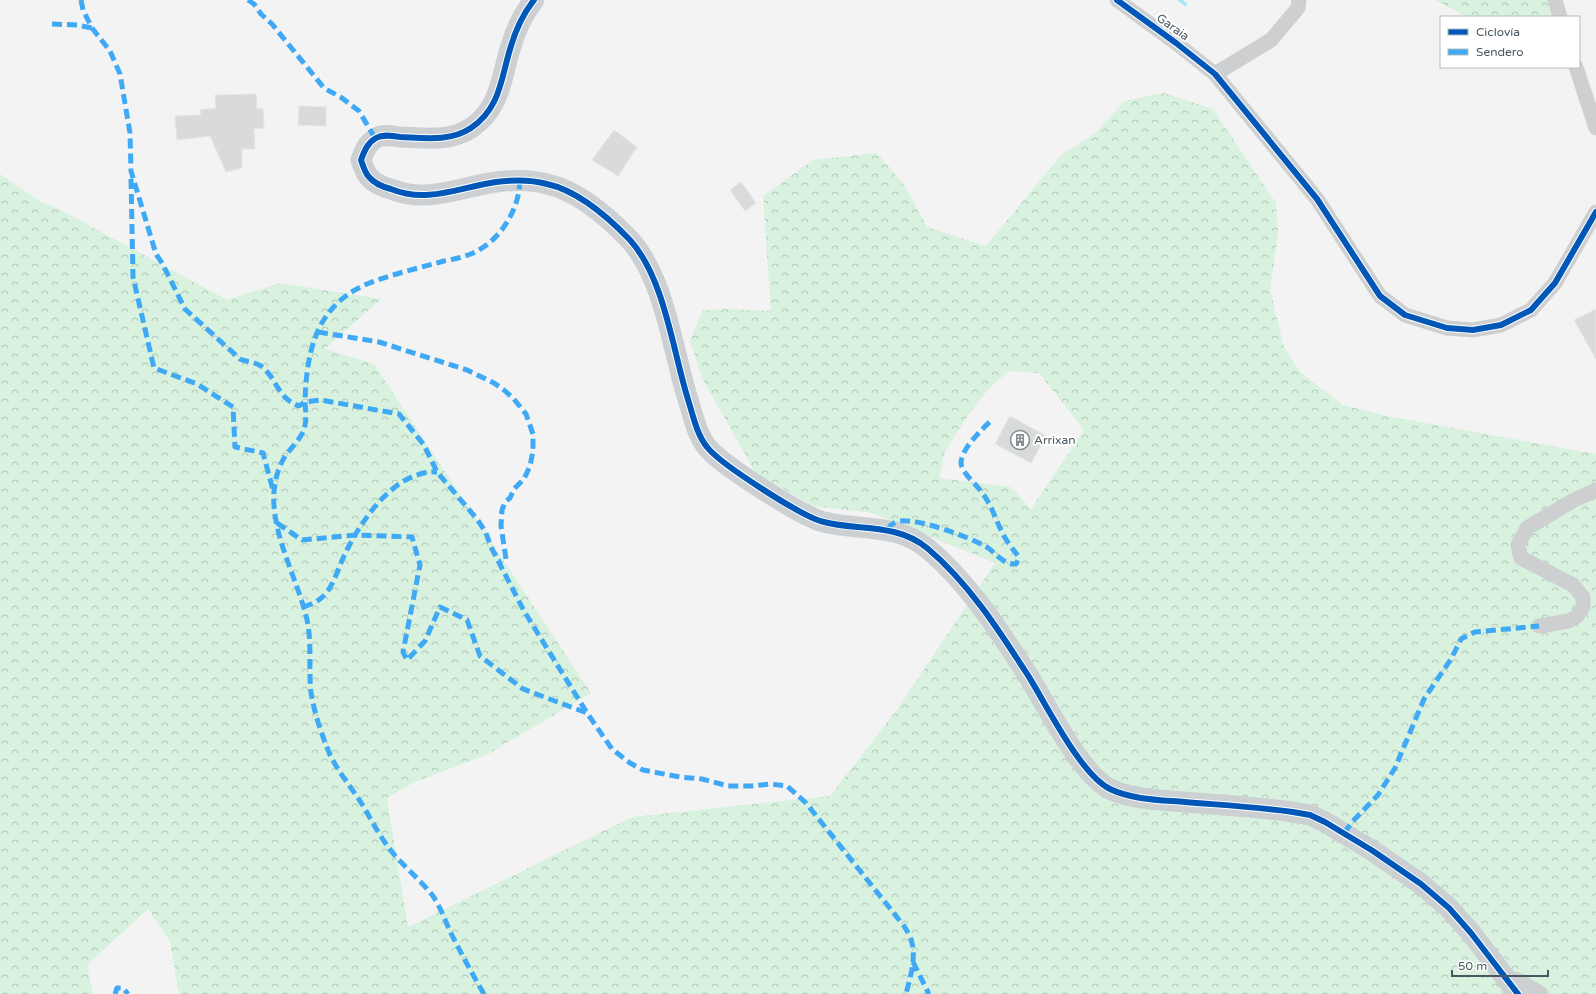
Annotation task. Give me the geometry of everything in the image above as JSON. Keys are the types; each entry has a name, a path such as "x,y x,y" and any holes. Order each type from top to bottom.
{"street":[{"path":"534,0 526,10 515,33 498,95 491,109 481,122 469,130 438,139 383,136 375,138 366,147 361,160 367,176 380,185 405,195 429,195 501,181 523,181 548,184 575,194 608,218 632,243 650,270 660,296 684,389 695,424 707,447 721,460 746,477 804,514 821,522 891,530 924,545 947,567 985,612 1092,776 1109,789 1125,795 1150,799 1293,812 1310,815 1325,822 1373,851 1421,884 1449,908 1471,933 1518,994"},
{"name":"Garaia","path":"1117,0 1176,43 1215,74 1317,199 1380,296 1405,315 1447,328 1473,330 1501,326 1531,310 1555,283 1596,212"},
{"path":"1215,74 1271,40 1298,8 1299,0"},
{"path":"1555,0 1560,16"},
{"path":"1576,68 1596,128"},
{"path":"1539,626 1570,621 1577,616 1582,607 1583,597 1573,585 1521,558 1518,545 1527,528 1574,500 1596,490"},
{"path":"1504,977 1518,980 1541,994"}],"green space":[{"path":"1435,0 1547,0 1551,16 1465,16"},
{"path":"1164,93 1213,109 1276,203 1278,236 1270,290 1284,347 1300,372 1343,405 1387,416 1596,454 1596,994 180,994 170,941 148,909 87,965 93,994 0,994 0,174 42,203 59,209 227,300 280,283 381,299 325,349 374,364 591,693 490,753 413,783 387,798 408,927 632,817 830,796 896,711 995,563 872,513 813,506 756,474 702,378 690,341 703,310 729,309 771,311 763,196 813,160 877,153 905,186 927,227 986,246 1061,155 1094,134 1125,101","holes":["1008,371 1039,373 1084,430 1031,509 1011,487 939,478 945,451 969,414 987,391"]}],"building":[{"path":"256,94 257,109 263,108 264,128 254,129 255,149 242,149 242,168 226,172 210,136 177,140 175,116 201,115 200,110 216,108 215,95"},
{"path":"299,106 326,107 326,126 298,125"},
{"path":"614,130 637,147 618,176 592,160"},
{"path":"741,182 756,203 745,211 730,190"},
{"path":"1596,309 1596,359 1574,320"},
{"name":"Arrixan","path":"1010,416 1046,436 1031,463 995,444"}],"waterway":[{"path":"1180,0 1185,4"}],"marked path":[{"path":"81,0 83,10 92,28 110,51 120,74 130,133 131,171 156,254 185,309 240,359 261,366 271,376 286,398 299,406 305,402 321,400 399,414 424,445 437,472 477,519 485,531 492,549 524,611 587,713 612,749 630,763 643,770 680,777 702,779 728,786 770,784 787,786 806,803 908,932 913,949 913,956 912,969 906,994"},
{"path":"248,0 254,4 261,14 272,24 324,88 342,98 359,111 375,138"},
{"path":"52,24 77,25 92,28"},
{"path":"131,179 133,277 154,368 197,384 233,407 235,447 263,453 273,490"},
{"path":"484,994 452,936 433,896 397,858 386,844 330,755 312,700 310,682 309,632 301,598 276,522 274,492 277,474 282,462 304,430 306,418 305,400 308,364 312,347 325,317 336,304 350,293 367,284 406,271 466,256 483,248 499,233 512,213 519,192 520,181"},
{"path":"318,332 379,342 467,370 494,383 504,390 513,398 526,414 533,434 533,451 530,466 524,479 514,489 510,498 505,502 502,510 501,526 506,559 499,562"},
{"path":"888,529 892,524 900,521 931,525 977,542 985,546 1003,560 1011,564 1016,564 1018,556 1008,543 986,499 978,487 966,474 961,463 962,457 968,445 993,419"},
{"path":"303,607 318,600 328,590 359,528 380,500 407,480 421,474 437,472"},
{"path":"277,523 302,540 356,535 412,537 420,565 403,652 407,660 425,641 440,607 467,620 480,656 523,689 587,713"},
{"path":"1344,833 1353,821 1378,795 1395,768 1424,699 1451,659 1461,639 1475,632 1539,626"},
{"path":"913,962 929,994"},
{"path":"115,994 117,988 123,988 128,994"}],"cycle path":[{"path":"534,0 523,16 515,34 502,80 494,101 481,120 463,132 446,137 427,138 382,136 376,138 368,145 361,160 365,171 371,179 385,187 404,193 418,195 444,193 496,182 528,181 559,187 592,206 603,214 630,240 642,257 652,276 667,319 684,386 697,428 704,443 715,455 744,477 799,511 814,518 837,525 890,531 915,540 927,548 957,577 983,609 1029,677 1076,755 1088,770 1110,789 1119,793 1147,799 1252,807 1293,812 1310,815 1325,822 1373,851 1421,884 1449,908 1471,933 1518,994"},
{"path":"1117,0 1176,43 1215,74 1317,199 1380,296 1405,315 1447,328 1473,330 1501,325 1531,310 1555,283 1596,212"}],"place":[{"name":"Arrixan","path":"1020,440"}]}
